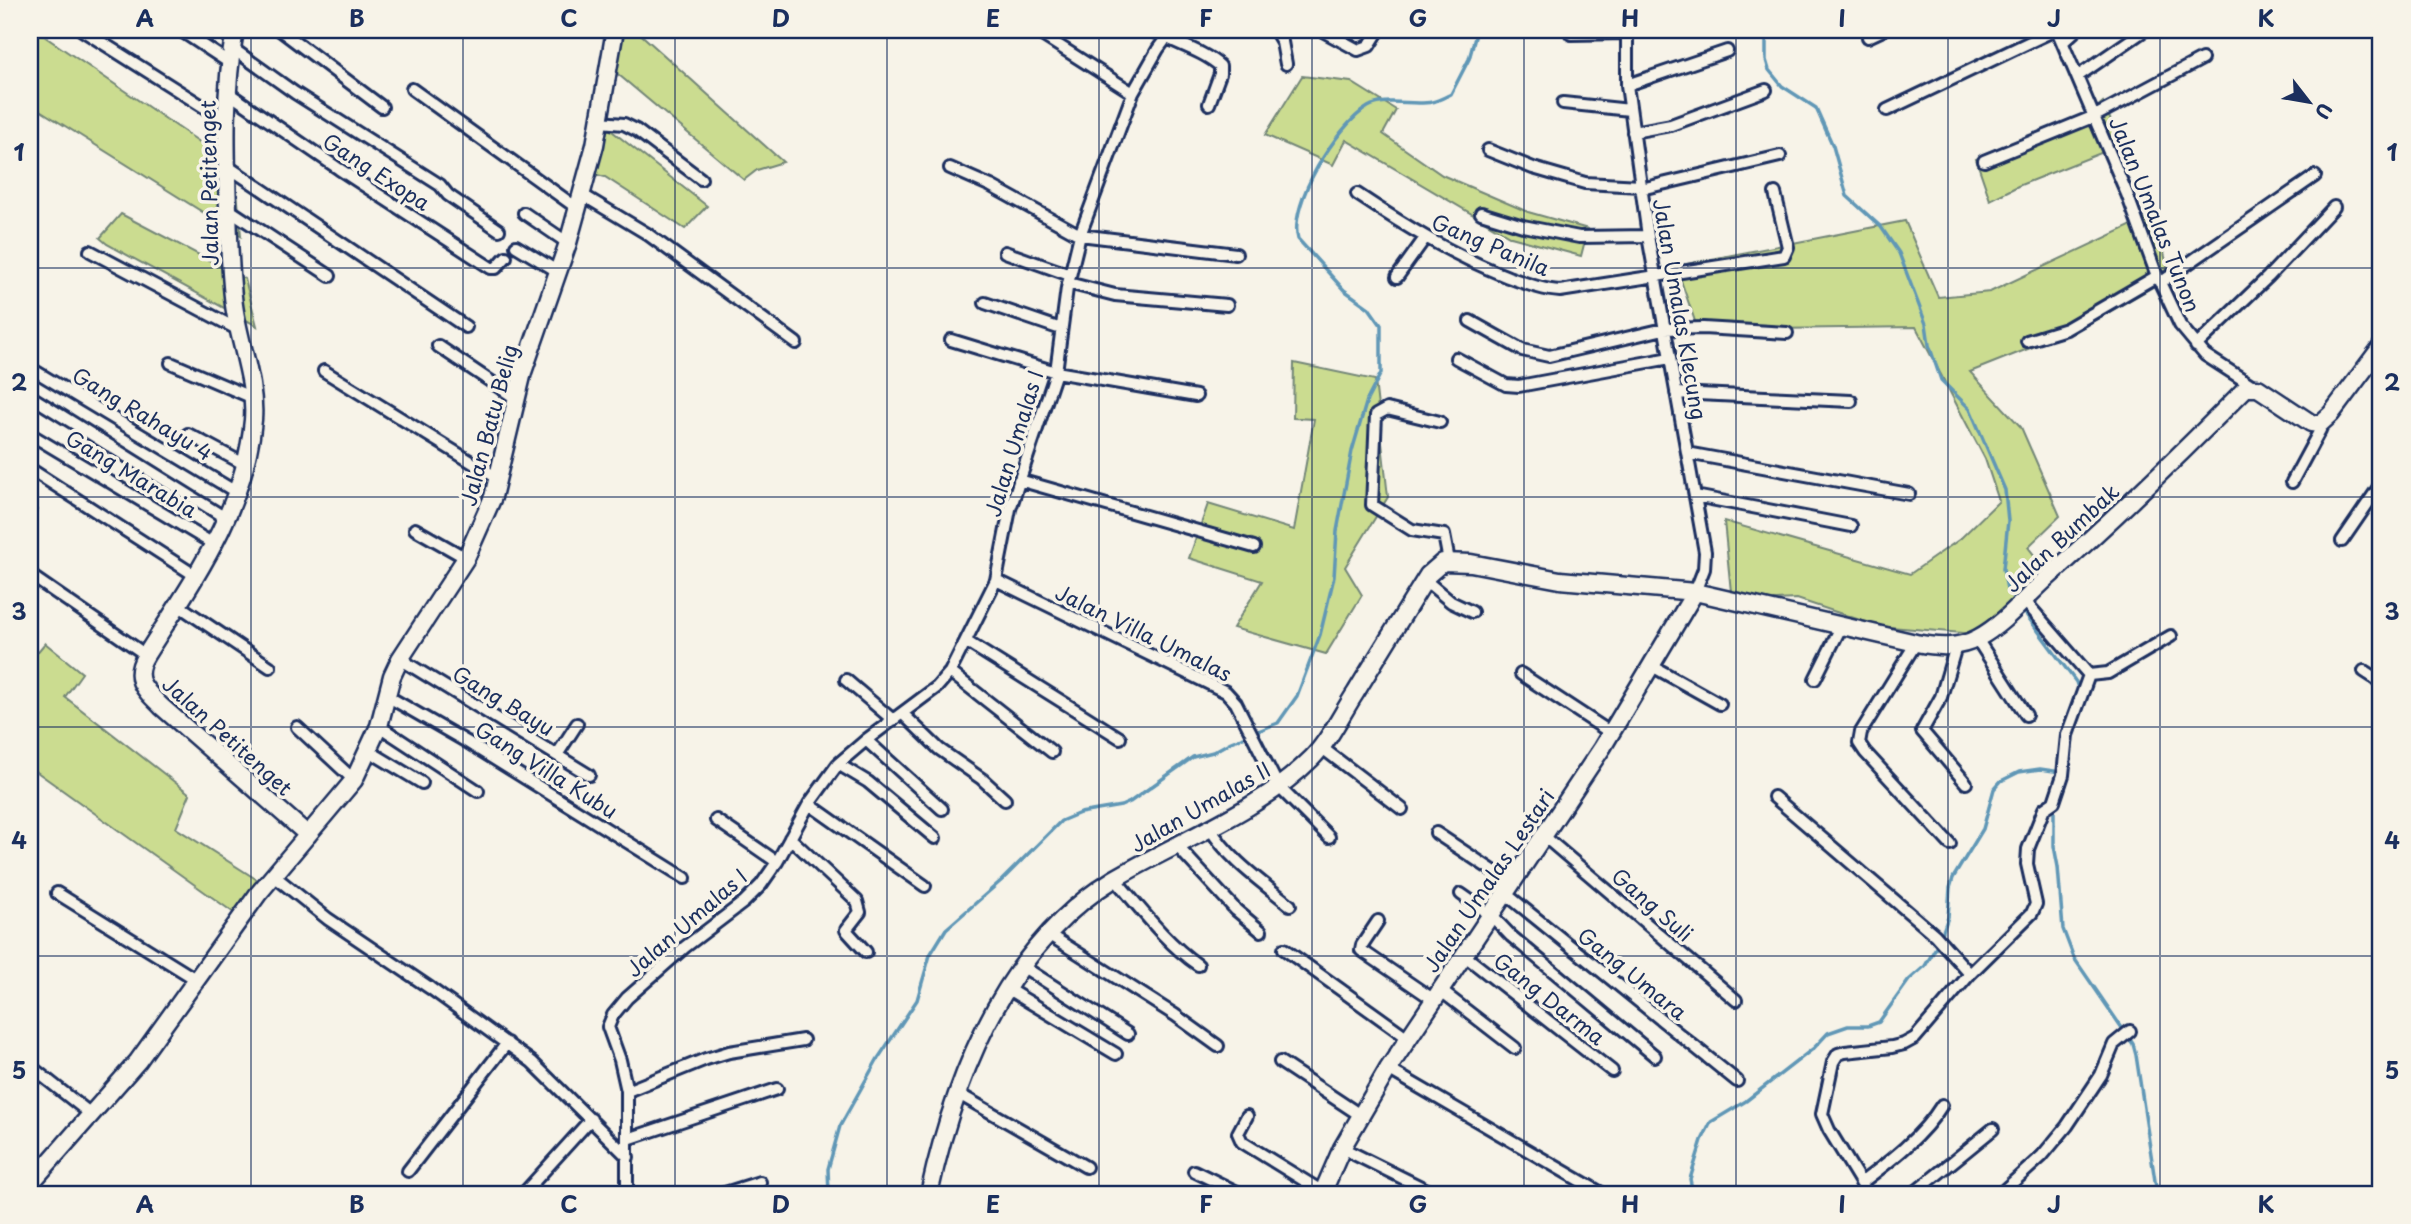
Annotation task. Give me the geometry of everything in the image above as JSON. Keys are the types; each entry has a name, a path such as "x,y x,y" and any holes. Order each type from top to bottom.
{"street":[{"path":"82,30 226,121"},
{"path":"180,30 231,55 295,93 440,185 448,195 499,230"},
{"name":"Jalan Petitenget","path":"235,30 226,121 229,257 237,329 253,398 253,421 244,464 227,519 215,545 146,655 140,666 139,676 149,695 308,835"},
{"path":"280,30 382,107"},
{"name":"Jalan Batu Belig","path":"308,835 354,780 379,726 392,676 400,659 466,558 499,479 529,352 568,243 600,122 615,30"},
{"path":"1152,30 1169,34 1220,66 1220,74 1209,104"},
{"path":"1275,30 1282,43 1286,64"},
{"path":"1321,30 1358,50 1369,46 1379,30"},
{"path":"1868,37 1883,30"},
{"path":"1887,110 2057,30"},
{"name":"Jalan Umalas Tunon","path":"2057,30 2064,41 2159,280 2180,325 2196,346 2219,365 2253,386"},
{"path":"2064,41 2076,30"},
{"path":"2078,76 2146,30"},
{"path":"1571,34 1627,31"},
{"name":"Jalan Umalas Klecung","path":"1627,31 1627,85 1648,236 1705,552 1704,569 1695,592"},
{"path":"1039,33 1133,93"},
{"name":"Jalan Umalas I","path":"627,1194 627,1091 620,1060 608,1027 613,1015 627,998 685,947 744,902 761,885 809,804 838,764 937,687 950,672 996,580 1010,509 1056,372 1069,279 1080,235 1133,93 1169,34"},
{"path":"1627,85 1727,51"},
{"path":"1984,161 2095,116 2202,59"},
{"path":"412,89 579,201 646,233 796,343"},
{"path":"1633,132 1671,125 1766,90"},
{"name":"Gang Exopa","path":"227,92 492,269 506,257"},
{"path":"1563,103 1630,110"},
{"path":"600,122 624,124 636,130 701,179"},
{"path":"1488,150 1533,168 1578,181 1641,188 1780,156"},
{"path":"227,166 466,327"},
{"path":"950,168 991,186 1080,235 1236,254"},
{"path":"2027,341 2066,329 2159,280 2315,176"},
{"name":"Gang Panila","path":"1357,194 1425,237 1494,271 1550,291 1786,255 1788,247 1775,193"},
{"path":"2196,346 2268,277 2334,207"},
{"path":"228,209 330,276"},
{"path":"524,212 568,243"},
{"path":"1481,213 1523,226 1579,237 1648,236"},
{"path":"1397,277 1425,237"},
{"path":"516,246 557,271"},
{"path":"90,251 237,329"},
{"path":"1005,252 1115,295 1227,305"},
{"path":"985,303 1061,329"},
{"path":"1470,321 1521,350 1549,356 1664,329 1703,328 1787,333"},
{"path":"951,341 1056,372 1196,396"},
{"path":"438,346 517,399"},
{"path":"2292,482 2320,430 2320,424 2331,414 2381,347"},
{"path":"1456,358 1506,385 1519,386 1670,358"},
{"path":"172,363 253,398"},
{"name":"Gang Rahayu 4","path":"30,368 236,492"},
{"path":"324,371 499,479"},
{"path":"2253,386 2311,423 2320,424"},
{"name":"Jalan Bumbak","path":"1695,592 1916,643 1956,646 1977,639 2172,461 2246,388 2253,386"},
{"path":"1676,393 1851,401"},
{"path":"30,396 227,519"},
{"path":"1440,422 1387,409 1376,415 1372,505 1412,530 1444,534 1449,561 1560,580 1695,592"},
{"path":"188,433 244,464"},
{"name":"Gang Marabia","path":"30,434 215,545"},
{"path":"1687,453 1909,494"},
{"path":"30,469 196,576"},
{"path":"1019,480 1254,547"},
{"path":"2342,541 2381,484"},
{"path":"1695,496 1851,526"},
{"path":"415,529 466,558"},
{"name":"Jalan Umalas II","path":"929,1194 957,1093 981,1037 1006,989 1048,934 1115,879 1210,828 1278,786 1315,756 1424,580 1438,565 1449,561"},
{"path":"30,575 146,655"},
{"name":"Jalan Villa Umalas","path":"996,580 1226,692 1236,703 1278,786 1329,837"},
{"path":"1424,580 1451,602 1472,612"},
{"name":"Jalan Umalas Lestari","path":"1323,1193 1342,1148 1388,1069 1545,836 1611,733 1695,592"},
{"path":"2023,599 2089,676"},
{"path":"178,605 270,667"},
{"path":"1815,679 1842,625"},
{"path":"2089,676 2108,673 2171,636"},
{"path":"1977,639 2026,715"},
{"path":"967,642 1120,738"},
{"path":"1916,643 1861,732 1859,743 1950,844"},
{"path":"1956,646 1941,697 1922,731 1966,783"},
{"name":"Gang Bayu","path":"400,659 589,775"},
{"path":"1652,666 1720,704"},
{"path":"2364,671 2381,682"},
{"path":"950,672 1052,752"},
{"path":"1521,674 1611,733"},
{"path":"1868,1194 1822,1114 1834,1059 1845,1052 1904,1044 1915,1038 1970,974 2034,910 2036,904 2027,858 2043,809 2054,802 2063,775 2067,735 2089,676"},
{"path":"846,680 982,779 1006,800"},
{"name":"Gang Villa Kubu","path":"387,696 467,742 685,878"},
{"path":"558,755 577,724"},
{"path":"379,726 478,791"},
{"path":"297,727 354,780"},
{"path":"866,740 942,809"},
{"path":"1321,747 1402,809"},
{"path":"369,751 422,783"},
{"path":"838,764 868,782 935,838"},
{"path":"1774,797 1935,935 1970,974"},
{"path":"809,804 925,886"},
{"path":"716,820 777,862"},
{"path":"1210,828 1238,861 1290,905"},
{"name":"Gang Umara","path":"1436,833 1509,889 1737,1081"},
{"path":"30,1184 138,1061 273,875 308,835"},
{"name":"Gang Suli","path":"1545,836 1737,1000"},
{"path":"790,838 857,901 860,912 846,930 866,952"},
{"path":"1177,846 1236,910 1261,931"},
{"path":"273,875 328,919 507,1043 555,1083 628,1157"},
{"path":"1115,879 1160,932 1198,965"},
{"path":"57,893 197,980"},
{"path":"1461,894 1491,915 1511,936 1655,1056"},
{"path":"1378,921 1361,950 1437,995 1515,1048"},
{"path":"1048,934 1175,1015 1218,1046"},
{"path":"1284,949 1408,1038"},
{"name":"Gang Darma","path":"1465,956 1612,1070"},
{"path":"1022,966 1128,1034"},
{"path":"1006,989 1116,1054"},
{"path":"2000,1194 2042,1156 2067,1126 2101,1075 2113,1044 2130,1031"},
{"path":"627,1091 729,1052 803,1040"},
{"path":"408,1171 507,1043"},
{"path":"1280,1062 1360,1115"},
{"path":"30,1066 92,1115"},
{"path":"1388,1069 1602,1194"},
{"path":"628,1139 777,1088"},
{"path":"957,1093 1086,1167"},
{"path":"1861,1183 1912,1139 1936,1115 1942,1105"},
{"path":"1247,1116 1238,1133 1242,1142 1323,1193"},
{"path":"523,1194 591,1119"},
{"path":"1913,1194 1993,1129"},
{"path":"1342,1148 1435,1194"},
{"path":"1194,1171 1241,1194"},
{"path":"722,1194 760,1182"}],"green space":[{"path":"31,30 35,30 235,166 241,236 30,104"},
{"path":"614,30 636,30 783,162 757,170 744,180 613,70"},
{"path":"1302,76 1351,82 1396,110 1383,134 1442,175 1528,212 1588,229 1581,256 1511,237 1346,140 1333,165 1265,135"},
{"path":"2103,102 2121,145 1990,200 1976,159 2094,110"},
{"path":"603,124 707,206 685,229 605,177 594,174"},
{"path":"121,214 245,279 257,326 107,244 100,238"},
{"path":"2151,216 2170,277 2083,327 1970,372 2021,427 2060,516 2028,547 2052,578 1987,635 1878,626 1797,599 1732,602 1724,521 1910,574 1960,539 1999,501 1985,459 1916,327 1698,330 1676,266 1905,221 1938,297 1990,292"},
{"path":"1294,363 1375,380 1388,497 1345,567 1362,595 1326,654 1233,628 1262,581 1189,558 1208,504 1294,530 1314,419 1293,418"},
{"path":"45,643 82,673 65,697 190,794 176,828 267,886 241,918 30,767 30,661"}],"waterway":[{"path":"829,1194 828,1169 840,1126 877,1060 917,1000 930,955 946,929 1002,880 1061,821 1080,813 1130,802 1193,757 1213,752 1278,723 1297,696 1320,635 1334,577 1337,531 1352,451 1367,400 1381,373 1381,325 1369,308 1344,290 1298,239 1300,206 1330,147 1356,116 1368,107 1391,102 1432,102 1451,94 1469,59 1477,30"},
{"path":"1766,30 1766,60 1769,70 1782,86 1816,108 1833,146 1847,196 1881,227 1899,253 1926,324 1929,345 1941,380 1970,409 2005,490 2008,521 2003,569 2007,589 2017,603"},
{"path":"2022,609 2076,682 2079,691"},
{"path":"1941,937 1948,917 1953,878 1983,829 1994,789 2001,781 2019,772 2040,769 2061,772"},
{"path":"2054,806 2054,846 2063,929 2074,958 2133,1044 2157,1194"},
{"path":"1693,1194 1690,1179 1702,1140 1711,1122 1746,1101 1814,1048 1828,1033 1848,1026 1868,1026 1879,1022 1909,980 1925,966 1938,944"}]}
